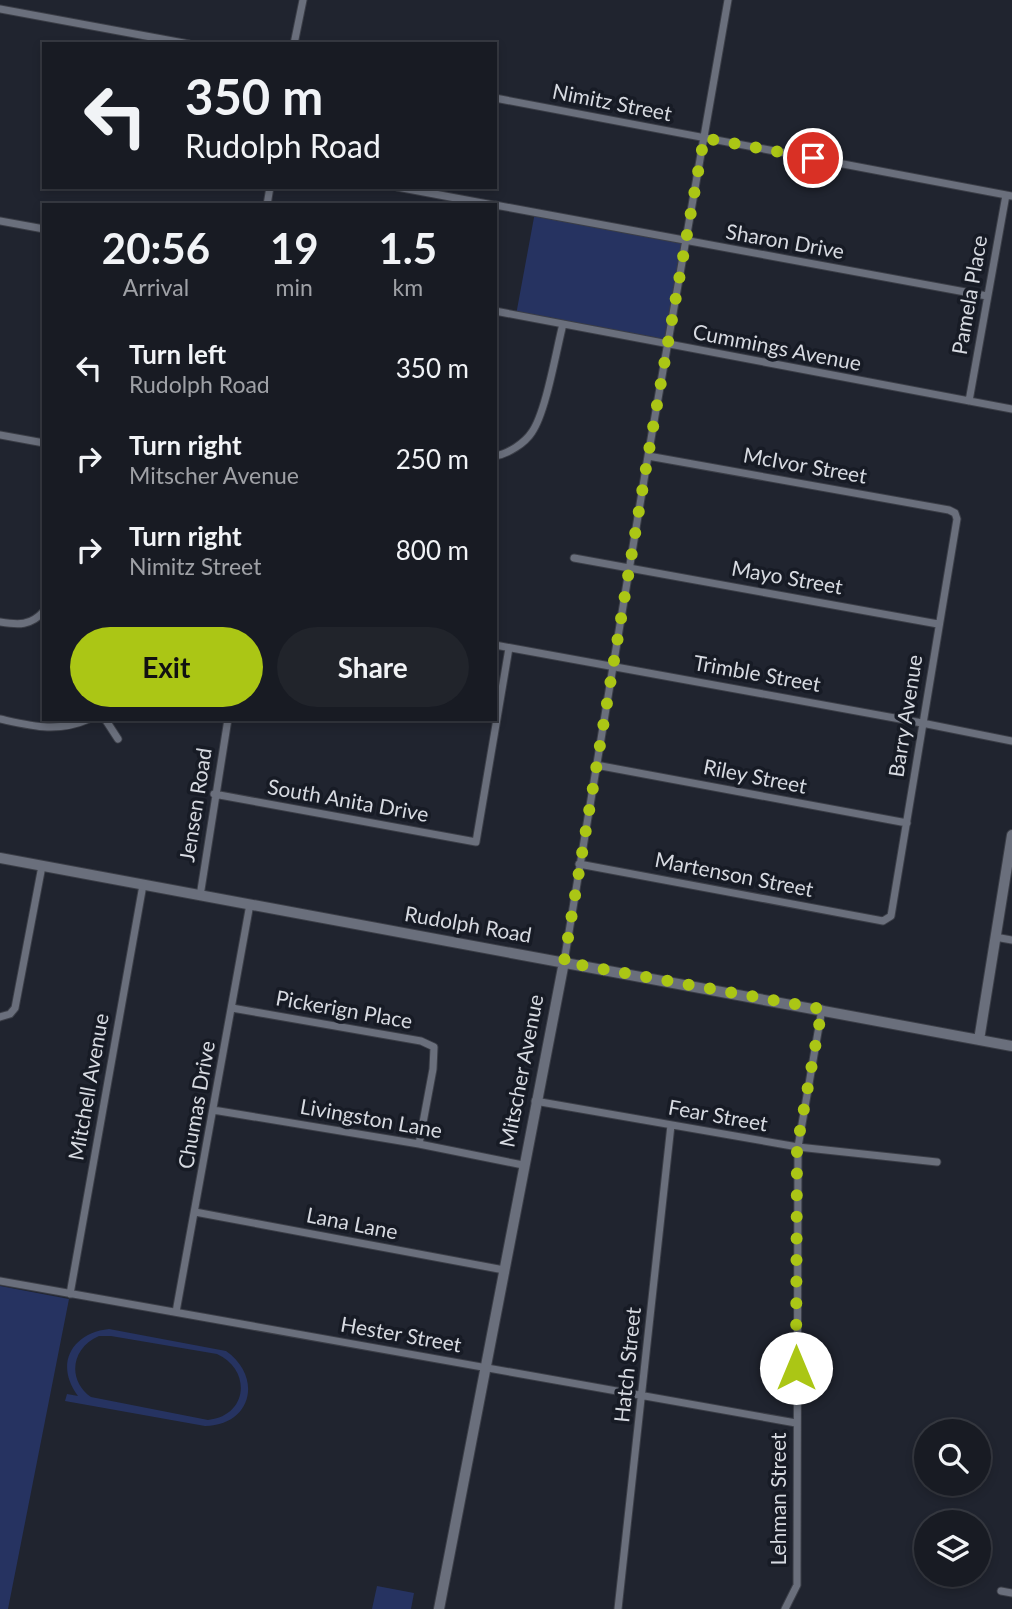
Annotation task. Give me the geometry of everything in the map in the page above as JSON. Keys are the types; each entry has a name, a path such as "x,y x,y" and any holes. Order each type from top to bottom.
{"street":[{"path":"294,42 303,0"},
{"name":"Mitscher Avenue","path":"439,1609 535,1101 564,962 629,567 728,0"},
{"path":"0,9 178,42"},
{"name":"Nimitz Street","path":"497,98 1009,195"},
{"name":"Sharon Drive","path":"408,189 483,203"},
{"name":"Pamela Place","path":"969,401 987,296 1009,195"},
{"name":"Sharon Drive","path":"497,206 987,296"},
{"path":"0,221 42,229"},
{"name":"Cummings Avenue","path":"497,311 1012,409"},
{"path":"497,455 520,444 532,432 542,410 563,324"},
{"path":"0,435 42,443"},
{"name":"McIvor Street","path":"648,456 955,513"},
{"name":"Barry Avenue","path":"883,921 891,916 957,519 955,513"},
{"name":"Mayo Street","path":"574,558 938,624"},
{"path":"0,622 21,625 36,619 42,613"},
{"name":"Trimble Street","path":"497,645 1012,741"},
{"name":"South Anita Drive","path":"497,719 509,648"},
{"path":"0,719 51,728 70,727 84,721"},
{"path":"106,721 118,739"},
{"name":"Jensen Road","path":"200,896 228,721"},
{"name":"South Anita Drive","path":"214,794 476,842 497,721"},
{"name":"Riley Street","path":"596,765 907,823"},
{"path":"979,1040 1012,835"},
{"name":"Rudolph Road","path":"0,859 1012,1046"},
{"name":"Martenson Street","path":"579,864 883,921"},
{"path":"0,1017 10,1014 15,1008 41,866"},
{"name":"Mitchell Avenue","path":"70,1294 143,886"},
{"name":"Chumas Drive","path":"176,1312 250,904"},
{"path":"995,937 1012,940"},
{"name":"Pickerign Place","path":"232,1008 421,1041 434,1047 433,1069 419,1144"},
{"name":"Lehman Street","path":"785,1609 797,1585 797,1147 822,1009"},
{"name":"Fear Street","path":"535,1101 797,1147 937,1162"},
{"name":"Livingston Lane","path":"213,1110 419,1144 523,1165"},
{"name":"Hatch Street","path":"619,1609 671,1125"},
{"name":"Lana Lane","path":"195,1212 504,1270"},
{"name":"Hester Street","path":"0,1281 796,1423"},
{"path":"1002,1591 1012,1593"}],"shaded area":[{"path":"535,212 685,241 668,345 516,315"},
{"path":"0,1286 69,1299 8,1609 0,1609"},
{"path":"109,1329 226,1351 238,1362 245,1374 247,1398 242,1409 221,1424 205,1426 65,1401 67,1394 78,1396 68,1373 71,1352 85,1337","holes":["99,1336 217,1354 228,1361 236,1371 241,1392 238,1402 221,1417 208,1420 91,1397 78,1382 78,1356 90,1341"]},
{"path":"377,1586 414,1593 411,1609 372,1609"}],"route":[{"path":"796,1368 797,1147 822,1009 564,962 704,138 813,158"}]}
